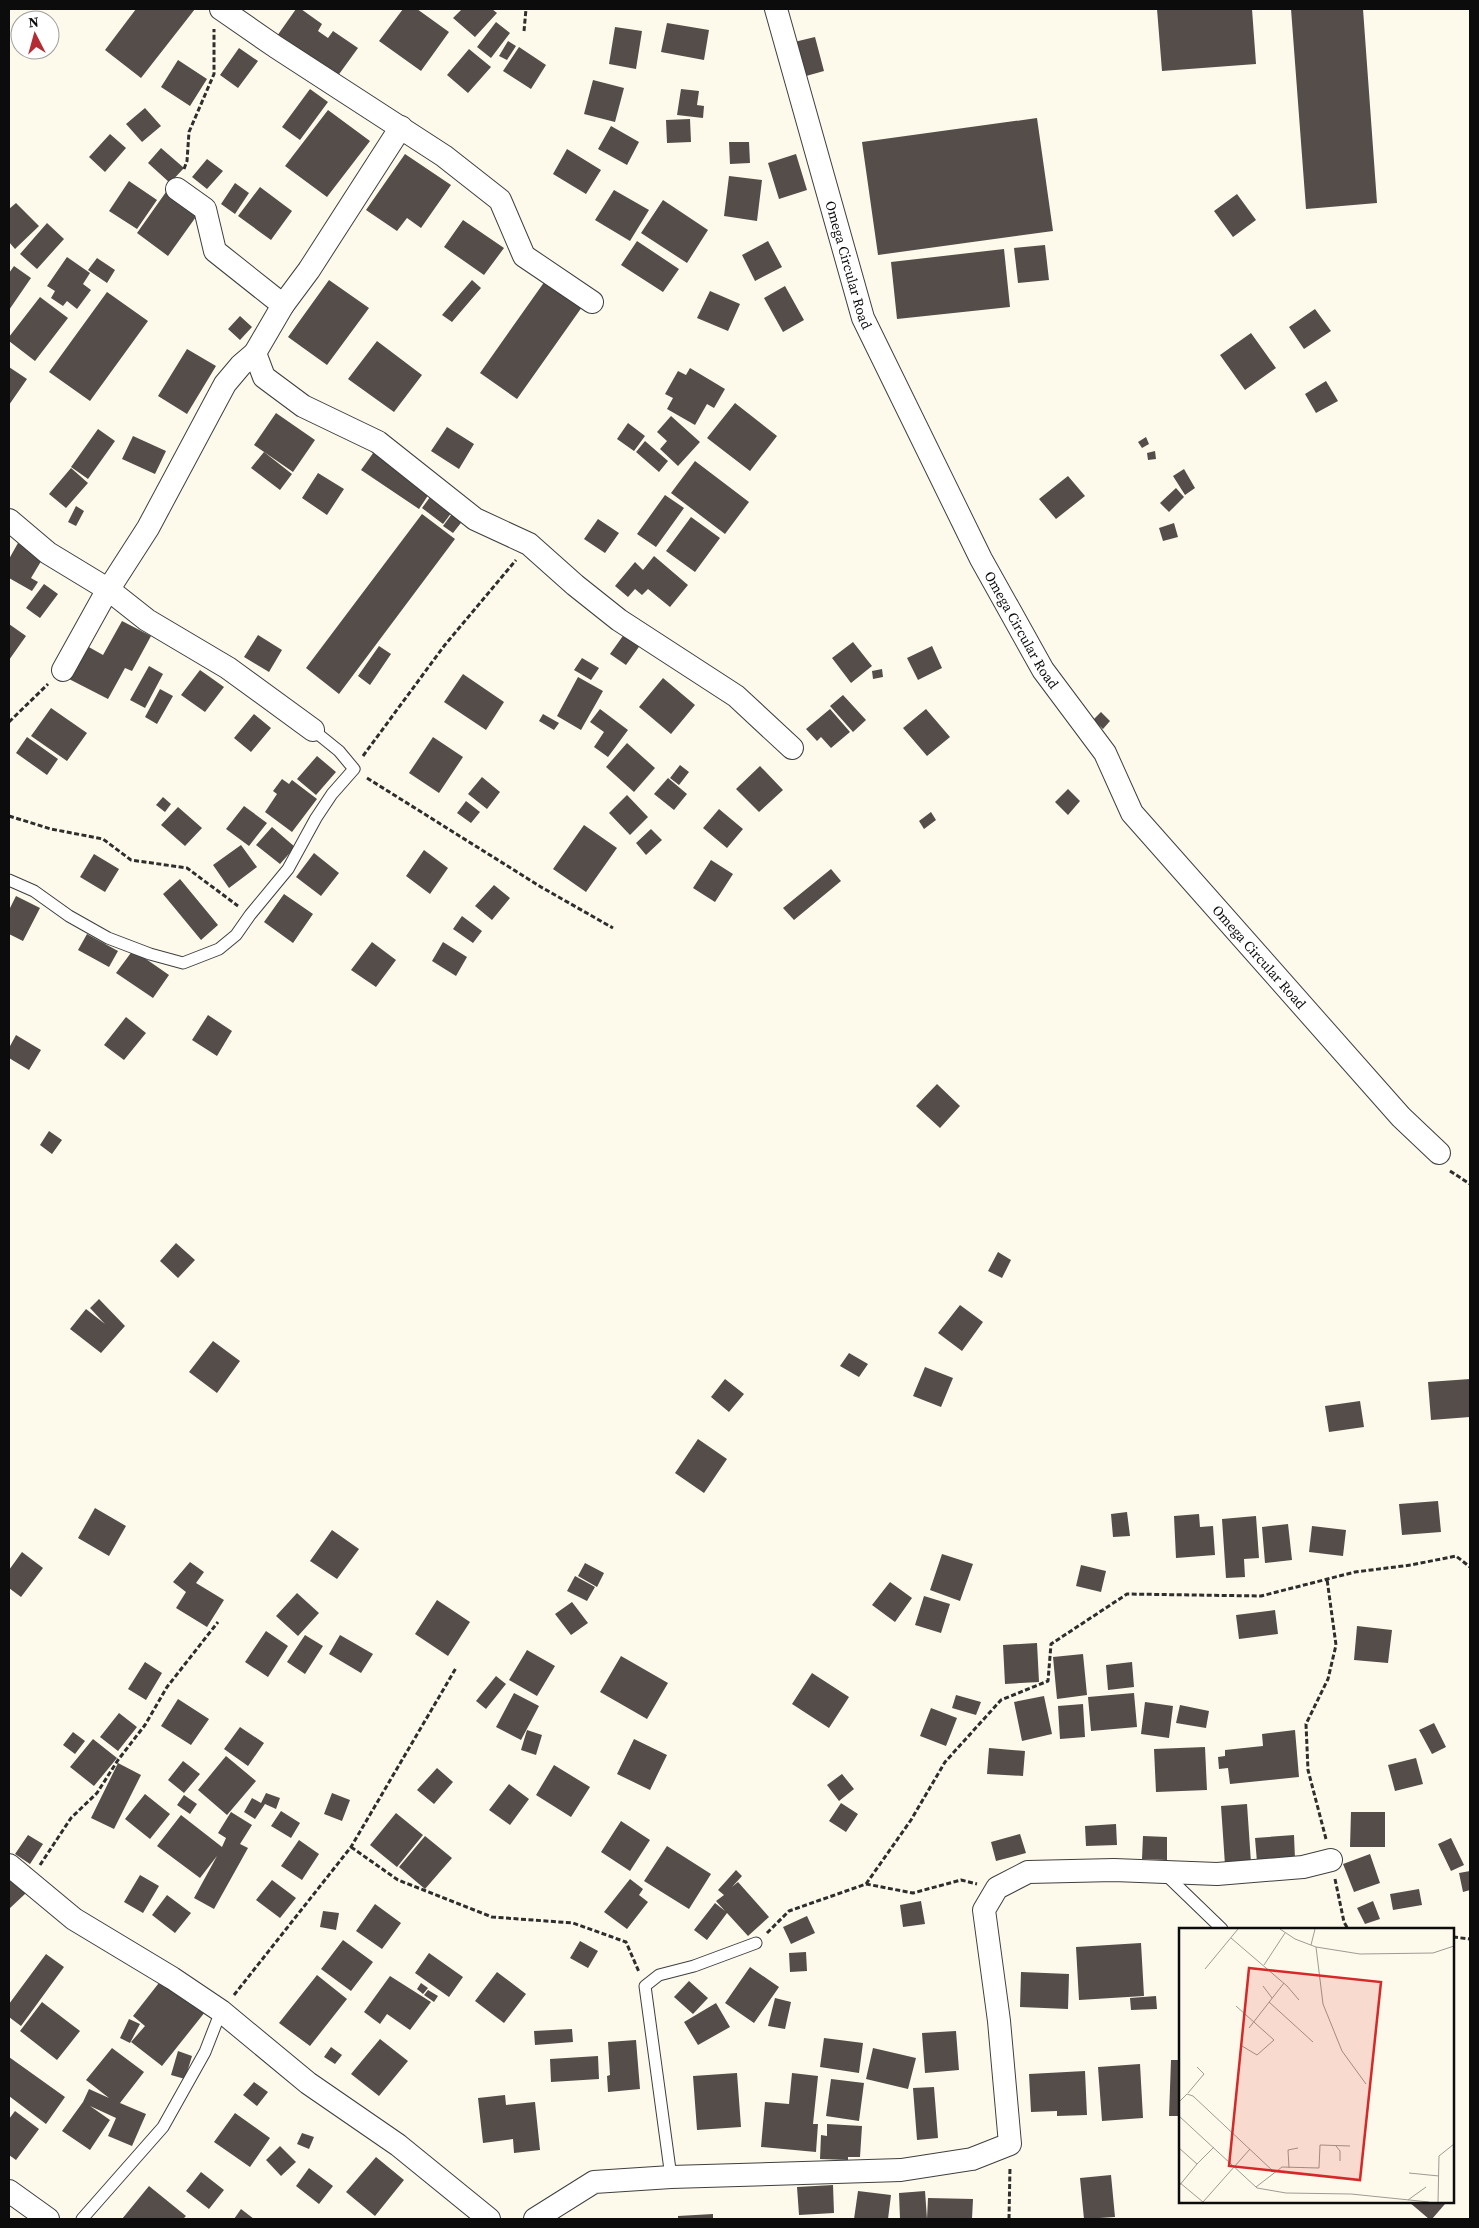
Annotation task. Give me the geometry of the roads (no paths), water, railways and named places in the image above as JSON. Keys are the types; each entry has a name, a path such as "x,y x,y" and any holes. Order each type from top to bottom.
{"street":[{"name":"Omega Circular Road","path":"776,9 862,318 981,559 1043,670 1105,753 1132,812 1401,1117 1439,1153"},
{"path":"218,16 402,127 444,156 500,200 524,256 592,302"},
{"path":"63,670 109,590 148,528 225,384 241,365 255,353 283,305 309,270 402,127"},
{"path":"177,189 205,209 216,251 283,305"},
{"path":"255,353 264,377 303,406 378,442 475,518 529,544 574,585 619,620 736,696 792,748"},
{"path":"9,520 48,553 109,590 147,620 228,668 313,730"},
{"path":"535,2219 594,2182 671,2177 901,2170 972,2159 1010,2144 999,2021 984,1910 997,1888 1028,1872 1114,1870 1217,1874 1303,1867 1332,1860"},
{"path":"9,1865 74,1919 221,2011 308,2082 398,2145 488,2219"},
{"path":"9,2192 48,2219"}],"lane":[{"path":"9,880 34,891 69,916 108,938 150,954 183,963 219,949 236,935 288,869 316,818 332,794 354,769 339,751 313,730"},
{"path":"1163,1872 1221,1928"},
{"path":"671,2177 645,1986 659,1975 694,1966 756,1944"},
{"path":"82,2219 163,2127 206,2052 221,2011"}]}
